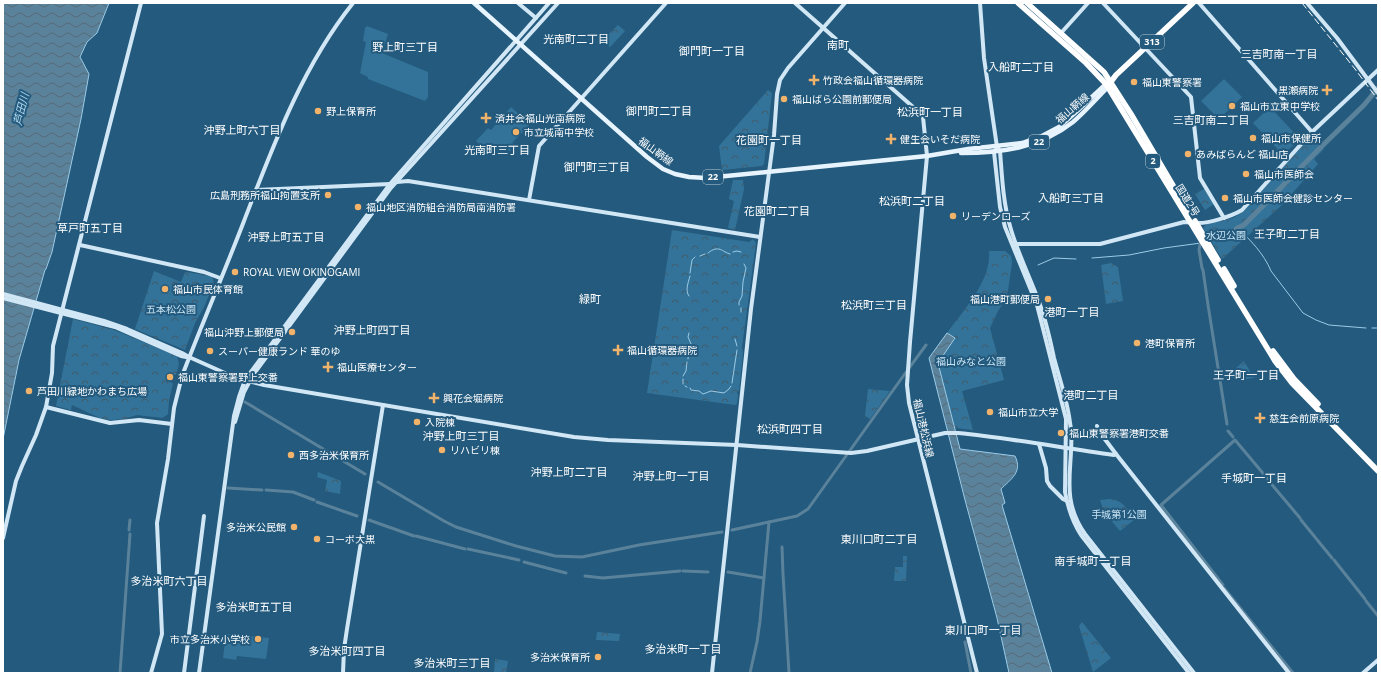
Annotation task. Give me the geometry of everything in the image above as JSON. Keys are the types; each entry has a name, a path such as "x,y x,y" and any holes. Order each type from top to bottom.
{"highway":[{"name":"国道2号","path":"1018,3 1108,84"},
{"name":"国道2号","path":"1027,3 1100,68 1108,84 1202,236 1275,361 1292,383 1378,471"},
{"name":"313","path":"1108,84 1194,3"},
{"name":"国道2号","path":"1207,245 1279,360 1294,379 1378,466"}],"main road":[{"name":"福山鞆線","path":"474,3 647,157 663,169 675,174 689,177 706,178 952,153 997,150 1042,136 1059,127 1108,84"}],"street":[{"path":"3,538 20,471 36,435 46,407 52,373 53,346 61,311 80,245 141,3"},
{"path":"151,673 162,634 156,523 162,494 174,408 182,376 273,147 314,62 333,28 353,3"},
{"path":"518,3 536,18"},
{"path":"199,673 234,416 239,397 247,381 390,184 549,3"},
{"path":"247,381 390,189 558,3"},
{"path":"529,200 539,146 560,120 582,99 666,3"},
{"name":"福山港松浜線","path":"795,3 921,114 924,125 927,156 907,385 909,403 977,673"},
{"path":"712,673 760,237 780,80 788,68 845,3"},
{"path":"980,3 984,58 1005,206 1013,244 1040,316 1066,419 1069,448 1069,492 1073,513 1079,526 1194,673"},
{"path":"1061,33 1088,3"},
{"path":"1103,3 1191,97 1200,178 1224,218"},
{"path":"1199,3 1312,132"},
{"path":"1308,3 1337,38 1377,91"},
{"path":"1013,244 1100,244 1184,222 1194,223 1224,218 1236,214 1242,210 1312,132 1378,70"},
{"path":"256,190 390,184 398,181 408,181 760,237"},
{"path":"80,245 204,272 220,278"},
{"path":"3,294 61,311"},
{"path":"3,298 104,320 128,329 236,378 247,381 587,438 737,444 868,452 945,432 1114,455 1116,454"},
{"path":"343,673 347,629 384,405"},
{"path":"46,407 110,423 139,420 172,424"},
{"path":"1097,426 1098,430 1116,454 1289,673"},
{"path":"1039,444 1048,483 1063,499 1067,501"},
{"path":"1069,448 1065,492 1073,523 1189,673"},
{"path":"184,673 204,516"},
{"path":"1363,673 1378,660"}],"green space":[{"path":"618,25 625,31 610,47 603,40"},
{"path":"367,26 388,34 382,53 428,72 428,97 425,101 368,79 368,77 360,73 366,42 363,41 365,28"},
{"path":"1224,79 1242,97 1219,119 1201,101"},
{"path":"768,90 772,93 764,164 762,166 722,170 719,146"},
{"path":"511,107 530,124 513,142 510,151 502,149 501,152 486,150 476,141 488,128 491,130"},
{"name":"福山市立東中学校","path":"1270,107 1300,139 1283,155 1253,123"},
{"name":"水辺公園","path":"1311,136 1324,149 1314,159 1318,164 1282,205 1222,259 1203,228 1207,224 1233,218 1244,211"},
{"path":"733,180 743,180 744,189 735,230 728,228 734,201 729,199"},
{"path":"1204,189 1214,204 1205,210 1195,194"},
{"path":"672,230 749,242 753,239 756,243 742,347 743,353 739,391 737,392 737,404 735,405 647,393"},
{"name":"福山みなと公園","path":"989,251 1005,251 1011,256 1012,263 1007,297 990,328 1004,380 962,391 973,430 955,428 937,363 955,339 947,333 975,295 981,284 989,262"},
{"path":"1111,263 1118,267 1123,301 1106,304 1101,265"},
{"name":"五本松公園","path":"154,271 181,282 185,272 212,276 214,283 204,307 195,323 185,350 135,329"},
{"path":"73,319 114,330 177,356 179,364 176,375 168,373 166,381 173,383 168,414 163,418 137,415 123,419 111,420 100,418 72,405 71,410 56,406"},
{"path":"1244,361 1254,378 1238,380 1236,368"},
{"path":"868,389 890,391 870,419 865,416"},
{"path":"318,472 341,481 340,494 325,491 327,480 317,477"},
{"name":"手城第1公園","path":"1110,499 1122,503 1135,519 1120,531 1104,512 1100,500"},
{"path":"903,556 907,556 906,581 894,581 895,567 903,567"},
{"path":"1082,622 1111,658 1093,672 1079,626"},
{"path":"597,632 620,634 619,641 596,640"},
{"path":"226,634 269,638 266,659 237,656 236,660 223,658"},
{"path":"495,659 508,661 506,673 494,673"}],"water":[{"name":"芦田川","path":"3,3 109,3 97,33 87,42 80,57 89,74 81,119 52,252 45,270 19,360 3,439"},
{"path":"947,333 955,338 938,363 960,449 1015,456 1017,462 1018,466 1015,475 1001,489 1005,503 1002,505 1052,673 1009,673 997,618 929,358"}],"waterway":[{"path":"1237,228 1244,225 1364,105 1378,88"},
{"path":"1209,238 1237,228 1261,253 1271,271 1303,313 1329,325 1366,328"},
{"path":"1092,258 1129,255 1201,243"},
{"path":"1200,244 1199,250 1227,424"},
{"path":"708,253 712,250 720,249 730,254"},
{"path":"733,252 741,252"},
{"path":"700,256 705,254"},
{"path":"690,273 692,260 695,257"},
{"path":"1038,265 1054,258 1076,259"},
{"path":"739,305 742,296 746,268 744,264"},
{"path":"689,296 687,289 690,276"},
{"path":"1372,328 1378,328"},
{"path":"689,333 688,337 691,344 690,347"},
{"path":"735,339 737,346"},
{"path":"732,530 797,516 808,509 926,345"},
{"path":"688,359 689,350"},
{"path":"732,383 737,350"},
{"path":"683,376 686,371 687,362"},
{"path":"683,379 683,384"},
{"path":"690,388 691,390 699,391 703,394 711,391 724,393 731,386"},
{"path":"245,402 365,474"},
{"path":"1228,431 1233,437"},
{"path":"1223,585 1161,505 1235,440 1267,478"},
{"path":"1268,480 1300,518"},
{"path":"378,482 456,527 516,546 555,556 582,557 639,545 722,532"},
{"path":"228,488 262,490"},
{"path":"266,490 293,492 314,500"},
{"path":"317,502 357,516"},
{"path":"129,530 130,520"},
{"path":"369,520 414,536"},
{"path":"1301,520 1332,558"},
{"path":"750,673 760,621 769,522"},
{"path":"120,673 130,534"},
{"path":"416,536 465,549"},
{"path":"782,547 789,673"},
{"path":"468,549 519,560"},
{"path":"1334,560 1365,599"},
{"path":"524,562 566,573"},
{"path":"585,576 603,578 680,571"},
{"path":"683,571 708,572"},
{"path":"728,572 764,578"},
{"path":"1224,588 1293,673"},
{"path":"1366,601 1378,616"},
{"path":"965,642 971,673"}],"railway":[{"path":"1302,3 1378,100"}],"place":[{"name":"竹政会福山循環器病院","path":"814,80"},
{"name":"福山東警察署","path":"1134,82"},
{"name":"黒瀬病院","path":"1327,90"},
{"name":"福山ばら公園前郵便局","path":"784,99"},
{"name":"福山市立東中学校","path":"1232,106"},
{"name":"野上保育所","path":"318,111"},
{"name":"済井会福山光南病院","path":"486,118"},
{"name":"市立城南中学校","path":"516,132"},
{"name":"福山市保健所","path":"1253,138"},
{"name":"健生会いそだ病院","path":"891,139"},
{"name":"あみぱらんど 福山店","path":"1188,154"},
{"name":"福山市医師会","path":"1246,174"},
{"name":"広島刑務所福山拘置支所","path":"328,195"},
{"name":"福山市医師会健診センター","path":"1225,198"},
{"name":"福山地区消防組合消防局南消防署","path":"358,207"},
{"name":"リーデンローズ","path":"953,216"},
{"name":"ROYAL VIEW OKINOGAMI","path":"235,272"},
{"name":"福山市民体育館","path":"165,289"},
{"name":"福山港町郵便局","path":"1048,299"},
{"name":"福山沖野上郵便局","path":"292,332"},
{"name":"港町保育所","path":"1137,343"},
{"name":"福山循環器病院","path":"618,350"},
{"name":"スーパー健康ランド 華のゆ","path":"210,351"},
{"name":"福山医療センター","path":"328,367"},
{"name":"福山東警察署野上交番","path":"170,377"},
{"name":"芦田川緑地かわまち広場","path":"29,391"},
{"name":"興花会堀病院","path":"434,398"},
{"name":"福山市立大学","path":"990,412"},
{"name":"慈生会前原病院","path":"1260,418"},
{"name":"入院棟","path":"417,422"},
{"name":"福山東警察署港町交番","path":"1061,433"},
{"name":"リハビリ棟","path":"442,450"},
{"name":"西多治米保育所","path":"291,455"},
{"name":"多治米公民館","path":"294,527"},
{"name":"コーポ大黒","path":"317,539"},
{"name":"市立多治米小学校","path":"258,639"},
{"name":"多治米保育所","path":"598,657"}],"district":[{"name":"光南町二丁目","path":"576,39"},
{"name":"南町","path":"838,45"},
{"name":"野上町三丁目","path":"405,47"},
{"name":"御門町一丁目","path":"712,51"},
{"name":"三吉町南一丁目","path":"1279,54"},
{"name":"入船町二丁目","path":"1021,67"},
{"name":"御門町二丁目","path":"659,111"},
{"name":"松浜町一丁目","path":"930,112"},
{"name":"三吉町南二丁目","path":"1211,120"},
{"name":"沖野上町六丁目","path":"242,130"},
{"name":"花園町一丁目","path":"769,140"},
{"name":"光南町三丁目","path":"497,150"},
{"name":"御門町三丁目","path":"597,167"},
{"name":"入船町三丁目","path":"1071,198"},
{"name":"松浜町二丁目","path":"912,201"},
{"name":"花園町二丁目","path":"777,211"},
{"name":"草戸町五丁目","path":"90,228"},
{"name":"王子町二丁目","path":"1287,234"},
{"name":"沖野上町五丁目","path":"286,237"},
{"name":"緑町","path":"590,299"},
{"name":"松浜町三丁目","path":"874,305"},
{"name":"港町一丁目","path":"1072,312"},
{"name":"沖野上町四丁目","path":"372,330"},
{"name":"王子町一丁目","path":"1246,375"},
{"name":"港町二丁目","path":"1091,395"},
{"name":"松浜町四丁目","path":"790,429"},
{"name":"沖野上町三丁目","path":"461,436"},
{"name":"沖野上町二丁目","path":"569,472"},
{"name":"沖野上町一丁目","path":"671,476"},
{"name":"手城町一丁目","path":"1254,478"},
{"name":"東川口町二丁目","path":"879,539"},
{"name":"南手城町一丁目","path":"1093,561"},
{"name":"多治米町六丁目","path":"169,581"},
{"name":"多治米町五丁目","path":"254,607"},
{"name":"東川口町一丁目","path":"983,630"},
{"name":"多治米町一丁目","path":"683,649"},
{"name":"多治米町四丁目","path":"347,651"},
{"name":"多治米町三丁目","path":"452,663"}]}
